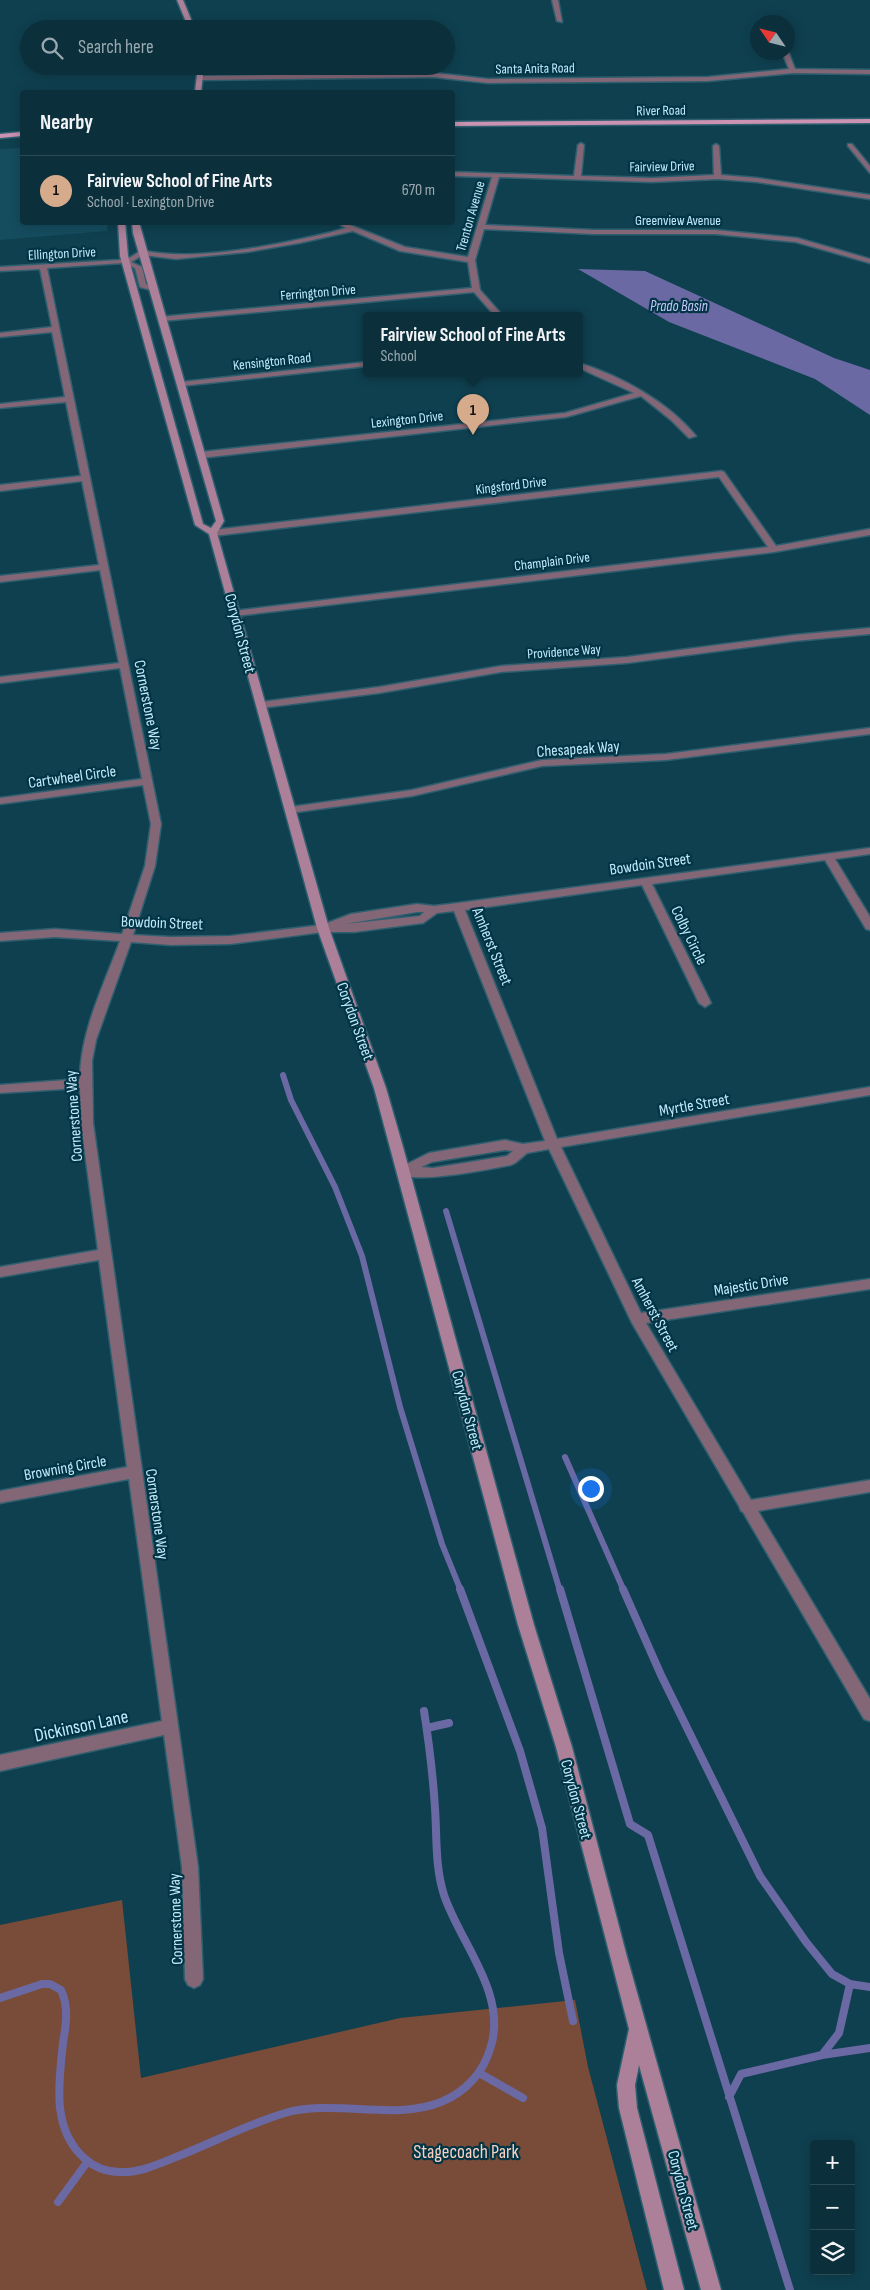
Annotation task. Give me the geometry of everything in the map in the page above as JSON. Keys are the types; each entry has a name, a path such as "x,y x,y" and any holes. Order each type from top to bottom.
{"main road":[{"path":"180,0 188,20"},
{"path":"198,90 200,75"},
{"name":"River Road","path":"455,124 870,120"},
{"name":"River Road","path":"462,132 870,128"},
{"path":"0,136 20,134"},
{"name":"Corydon Street","path":"121,225 126,262 199,525 213,533 323,928 380,1088 526,1625 564,1747 711,2290"},
{"name":"Corydon Street","path":"135,225 151,288 162,319 220,522 213,533"},
{"path":"638,2026 626,2085 628,2108 674,2290"}],"street":[{"path":"555,0 560,21"},
{"path":"788,60 793,71"},
{"name":"Santa Anita Road","path":"200,78 434,76 488,81 689,79 793,71 870,72"},
{"path":"577,177 581,145"},
{"path":"850,145 870,171"},
{"path":"716,146 718,177"},
{"name":"Fairview Drive","path":"455,174 652,180 718,177 757,180 870,197"},
{"name":"Trenton Avenue","path":"476,290 471,260 496,175"},
{"path":"346,225 403,249 471,260"},
{"name":"Greenview Avenue","path":"482,227 594,232 715,232 797,240 870,261"},
{"path":"147,270 157,262 184,256 289,244 351,228"},
{"path":"126,262 139,256 142,252 155,256 184,256"},
{"name":"Ellington Drive","path":"0,269 126,262"},
{"name":"Corydon Street","path":"126,262 138,267 143,285 151,288"},
{"name":"Cornerstone Way","path":"43,266 57,329 68,399 105,566 156,824 150,866 90,1040 86,1061 87,1124 190,1867 194,1979"},
{"path":"476,290 495,312"},
{"name":"Ferrington Drive","path":"162,319 476,290"},
{"path":"0,335 57,329"},
{"name":"Kensington Road","path":"181,384 363,364"},
{"path":"583,366 642,393 674,418 692,436"},
{"name":"Lexington Drive","path":"201,455 566,415 642,393"},
{"path":"0,406 68,399"},
{"name":"Kingsford Drive","path":"213,533 721,474 774,549"},
{"path":"0,488 86,478"},
{"name":"Champlain Drive","path":"236,613 774,549 870,532"},
{"path":"0,579 105,566"},
{"name":"Providence Way","path":"260,705 379,690 501,669 627,660 794,638 870,632"},
{"path":"0,680 124,665"},
{"name":"Chesapeak Way","path":"290,810 412,793 542,763 666,757 870,731"},
{"name":"Cartwheel Circle","path":"0,801 147,781"},
{"name":"Bowdoin Street","path":"0,937 55,933 171,941 230,940 323,928 354,928 423,919 434,910 870,851"},
{"path":"828,856 870,926"},
{"name":"Colby Circle","path":"645,880 705,1003"},
{"name":"Amherst Street","path":"458,907 553,1144 637,1319 746,1508 870,1714"},
{"path":"0,1089 86,1083"},
{"name":"Myrtle Street","path":"403,1171 433,1173 511,1160 523,1149 870,1091"},
{"path":"0,1272 105,1254"},
{"name":"Majestic Drive","path":"637,1319 870,1284"},
{"name":"Browning Circle","path":"0,1496 136,1472"},
{"path":"746,1508 870,1486"},
{"name":"Dickinson Lane","path":"0,1763 171,1726"}],"shaded area":[{"path":"20,148 20,225 108,225 107,231 0,240 0,149"}],"green space":[{"name":"Stagecoach Park","path":"122,1900 141,2078 400,2018 575,2000 588,2067 647,2290 0,2290 0,1925"}],"water":[{"name":"Prado Basin","path":"578,269 645,271 834,358 870,370 870,415 815,379 669,322"}],"waterway":[{"path":"283,1075 291,1100 335,1187 362,1256 400,1407 442,1544 461,1591"},
{"path":"446,1211 560,1591"},
{"path":"565,1457 624,1591"},
{"path":"460,1589 520,1751 542,1828 559,1953 573,2021"},
{"path":"560,1589 630,1824 648,1835 729,2096"},
{"path":"623,1589 661,1675 760,1876 806,1942 832,1974 850,1984"},
{"path":"88,2161 110,2171 136,2171 151,2167 285,2113 323,2108 404,2110 423,2107 450,2098 466,2087 479,2073 491,2046 494,2026 493,2007 480,1969 451,1913 441,1884 432,1772 424,1711"},
{"path":"427,1728 449,1723"},
{"path":"0,1998 42,1984 50,1984 61,1990 64,1996 66,2016 59,2089 62,2119 66,2133 73,2146 88,2161"},
{"path":"822,2055 839,2033 850,1984"},
{"path":"850,1984 870,1987"},
{"path":"822,2055 870,2048"},
{"path":"729,2096 741,2074 822,2055"},
{"path":"481,2074 523,2098"},
{"path":"729,2096 790,2290"},
{"path":"58,2202 88,2161"}],"place":[{"name":"Fairview School of Fine Arts","path":"473,435"}]}
